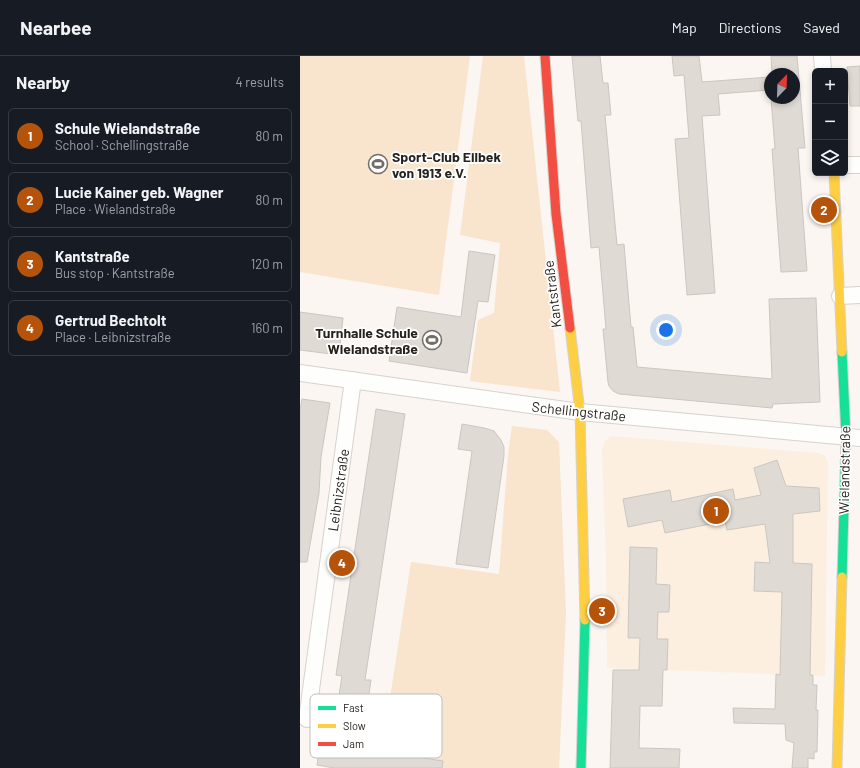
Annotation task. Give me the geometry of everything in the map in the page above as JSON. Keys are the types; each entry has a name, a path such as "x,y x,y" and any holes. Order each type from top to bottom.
{"street":[{"name":"Kantstraße","path":"545,56 556,214 580,412 586,612 581,768"},
{"path":"822,56 823,68"},
{"path":"848,166 860,165"},
{"name":"Wielandstraße","path":"834,176 840,296 853,438 837,768"},
{"path":"840,296 860,296"},
{"name":"Schellingstraße","path":"300,373 580,412 853,438"},
{"name":"Leibnizstraße","path":"311,694 353,380"},
{"name":"Leibnizstraße","path":"308,719 310,704"}],"shaded area":[{"name":"Sport-Club Eilbek von 1913 e.V.","path":"300,56 470,56 439,295 300,272"},
{"path":"483,56 524,56 560,392 470,381 478,320 494,313 500,243 460,235"},
{"path":"512,426 547,430 559,442 566,613 559,768 435,768 437,758 442,758 442,694 391,694 411,562 499,574 508,454"},
{"path":"611,436 819,453 825,456 828,463 825,676 607,668 606,560 602,449 605,441"}],"building":[{"path":"572,56 600,56 603,83 608,83 611,115 605,115 617,245 624,244 631,327 633,327 637,367 772,379 769,299 816,298 820,402 773,404 772,408 619,394 613,391 609,386 603,329 606,329 599,247 591,248 581,121 578,121"},
{"path":"672,56 699,56 702,82 764,77 764,90 718,94 720,115 702,116 715,293 687,295 675,139 689,138 684,75 674,76"},
{"path":"771,56 797,56 798,68 772,68"},
{"path":"860,66 860,106 850,106 847,67"},
{"path":"800,90 805,148 798,148 807,271 781,272 772,149 775,149 771,104 800,104"},
{"name":"Turnhalle Schule Wielandstraße","path":"469,251 495,255 488,302 478,301 467,373 389,361 397,307 461,317"},
{"path":"300,312 343,318 339,355 300,350"},
{"path":"302,399 330,403 321,457 319,493 307,562 300,562 300,410"},
{"path":"376,409 405,414 365,680 371,680 369,694 339,694 342,676 336,675"},
{"path":"462,424 494,431 504,447 488,568 456,564 472,451 458,449"},
{"path":"777,460 786,486 819,488 820,511 793,514 793,563 812,564 810,675 813,675 813,685 817,685 816,710 818,710 817,752 814,752 814,759 808,758 808,768 792,768 794,743 786,740 785,724 734,723 733,708 775,709 776,674 780,675 782,592 754,591 755,562 770,563 765,524 727,530 725,521 665,533 662,520 628,527 623,499 670,490 672,502 733,489 735,500 761,495 754,468"},
{"path":"630,547 657,548 656,584 670,585 669,612 658,612 657,639 668,639 667,670 663,670 662,706 640,706 639,748 680,749 679,768 610,768 613,670 639,670 640,638 628,638"},
{"path":"318,758 424,758 443,761 442,768 334,768 317,765"}],"traffic: fast":[{"path":"842,352 846,437 842,577"},
{"path":"581,768 585,620"}],"traffic: slow":[{"path":"834,176 842,352"},
{"path":"570,328 580,412 585,620"},
{"path":"837,768 842,577"}],"traffic: jam":[{"path":"545,56 556,214 570,328"}],"place":[{"name":"Sport-Club Eilbek von 1913 e.V.","path":"378,164"},
{"name":"Lucie Kainer geb. Wagner","path":"824,210"},
{"name":"Turnhalle Schule Wielandstraße","path":"432,340"},
{"name":"Schule Wielandstraße","path":"716,511"},
{"name":"Gertrud Bechtolt","path":"342,563"},
{"name":"Kantstraße","path":"602,611"}]}
